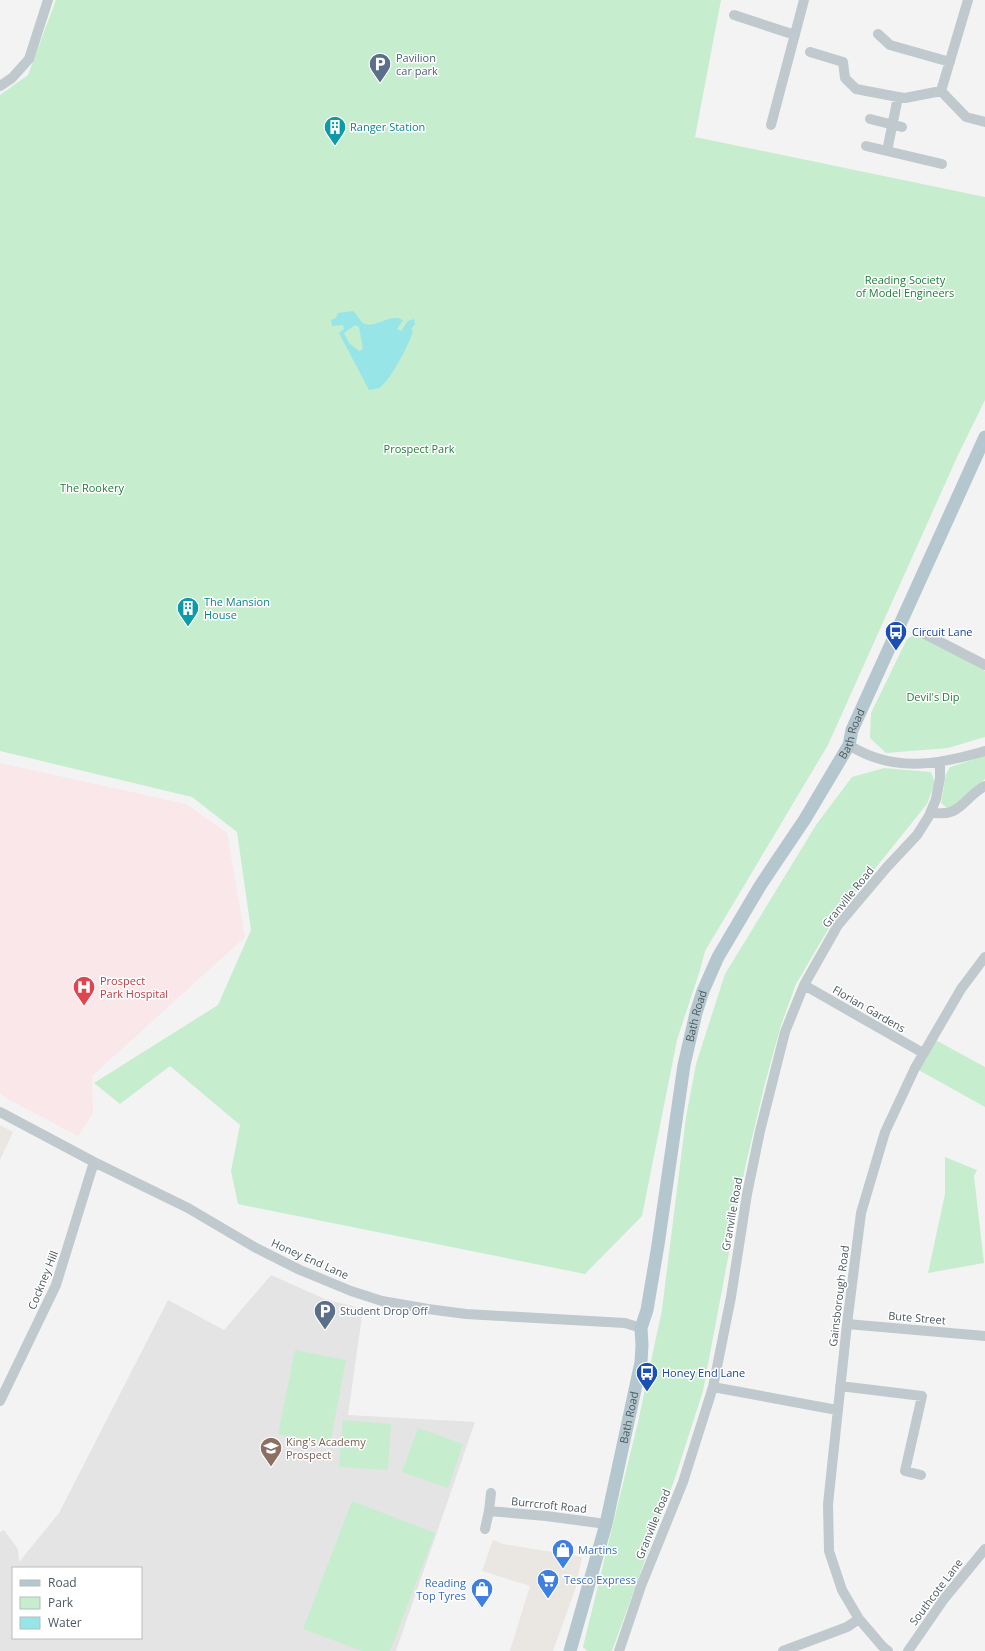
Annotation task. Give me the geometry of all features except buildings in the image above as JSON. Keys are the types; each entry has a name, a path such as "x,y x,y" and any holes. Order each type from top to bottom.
{"main road":[{"name":"Bath Road","path":"570,1651 606,1524 641,1362 641,1328 647,1310 658,1245 685,1059 689,1039 703,991 718,957 739,920 805,819 848,745 852,730 985,437"}],"street":[{"path":"0,86 12,78 29,59 48,0"},
{"path":"771,125 804,0"},
{"path":"941,91 968,0"},
{"path":"734,15 795,36"},
{"path":"878,34 890,45 950,62"},
{"path":"810,52 843,62 845,78 856,89 898,97 941,91"},
{"path":"941,91 966,117 985,122"},
{"path":"887,151 898,126 898,97"},
{"path":"870,120 898,126"},
{"path":"866,146 942,164"},
{"path":"924,633 985,665"},
{"path":"848,745 863,754 901,764 940,762 985,751"},
{"name":"Granville Road","path":"619,1651 641,1586 684,1482 713,1387 731,1297 747,1194 760,1132 785,1032 804,985 838,925 887,867 917,836 931,812 938,788 940,762"},
{"path":"931,812 942,815 955,811 985,786"},
{"name":"Gainsborough Road","path":"888,1651 859,1619 842,1590 829,1551 828,1504 837,1410 861,1213 884,1132 923,1053 961,988 985,957"},
{"name":"Florian Gardens","path":"804,985 923,1053"},
{"name":"Honey End Lane","path":"0,1112 94,1162 188,1208 256,1248 300,1270 352,1291 382,1301 466,1314 625,1323 641,1328"},
{"name":"Cockney Hill","path":"0,1401 56,1285 94,1162"},
{"name":"Bute Street","path":"847,1324 985,1336"},
{"path":"840,1386 922,1396 906,1471 921,1475"},
{"path":"713,1387 837,1410"},
{"path":"485,1529 491,1493"},
{"name":"Burrcroft Road","path":"489,1511 546,1516 606,1524"},
{"name":"Southcote Lane","path":"908,1651 944,1599 985,1549"},
{"path":"784,1651 847,1627 859,1619"}],"shaded area":[{"name":"Prospect Park Hospital","path":"0,763 186,804 227,833 245,937 92,1076 93,1113 78,1136 6,1098 0,1092"},
{"path":"0,1125 13,1132 0,1160"},
{"name":"King's Academy Prospect","path":"271,1275 325,1299 363,1309 348,1415 475,1422 396,1651 0,1651 0,1532 4,1530 18,1549 19,1562 59,1513 168,1300 224,1330"},
{"path":"493,1540 503,1544 582,1557 575,1590 553,1651 510,1651 530,1586 482,1571"}],"green space":[{"name":"Prospect Park","path":"56,0 721,0 695,137 985,197 985,400 958,455 828,745 705,951 677,1040 642,1216 585,1274 238,1204 231,1171 240,1125 170,1066 120,1104 94,1083 218,1005 251,930 237,832 192,797 0,751 0,95 28,75"},
{"name":"Devil's Dip","path":"924,635 985,671 985,737 948,748 886,753 870,738 871,713 907,639 912,636"},
{"path":"985,756 985,779 952,808 946,807 941,803 946,774 950,767"},
{"path":"884,768 931,772 935,783 927,804 833,921 796,984 781,1025 764,1087 745,1168 703,1391 675,1478 612,1651 587,1651 583,1647 638,1422 662,1310 686,1117 696,1064 725,974 816,825 852,777"},
{"path":"932,1038 985,1067 985,1107 915,1068"},
{"path":"945,1157 977,1170 974,1176 984,1263 928,1273 945,1194"},
{"path":"295,1350 346,1360 330,1444 278,1434"},
{"path":"343,1420 391,1424 388,1470 339,1467"},
{"path":"418,1428 463,1444 448,1488 402,1472"},
{"path":"352,1501 435,1533 390,1651 362,1651 303,1629"}],"water":[{"path":"353,311 363,323 367,325 388,319 398,318 403,320 397,329 401,331 408,321 414,319 415,324 411,329 413,331 404,353 388,379 379,388 369,390 339,333 344,329 343,325 332,326 331,320 336,318 338,313","holes":["355,325 359,327 363,349 359,351 349,343 344,333"]}],"place":[{"name":"Pavilion car park","path":"380,84"},
{"name":"Ranger Station","path":"335,146"},
{"name":"The Mansion House","path":"188,628"},
{"name":"Circuit Lane","path":"896,652"},
{"name":"Prospect Park Hospital","path":"84,1006"},
{"name":"Student Drop Off","path":"325,1330"},
{"name":"Honey End Lane","path":"647,1392"},
{"name":"King's Academy Prospect","path":"271,1468"},
{"name":"Martins","path":"563,1570"},
{"name":"Tesco Express","path":"548,1600"},
{"name":"Reading Top Tyres","path":"482,1608"}],"park label":[{"name":"Reading Society of Model Engineers","path":"905,286"},
{"name":"The Rookery","path":"92,488"}]}
